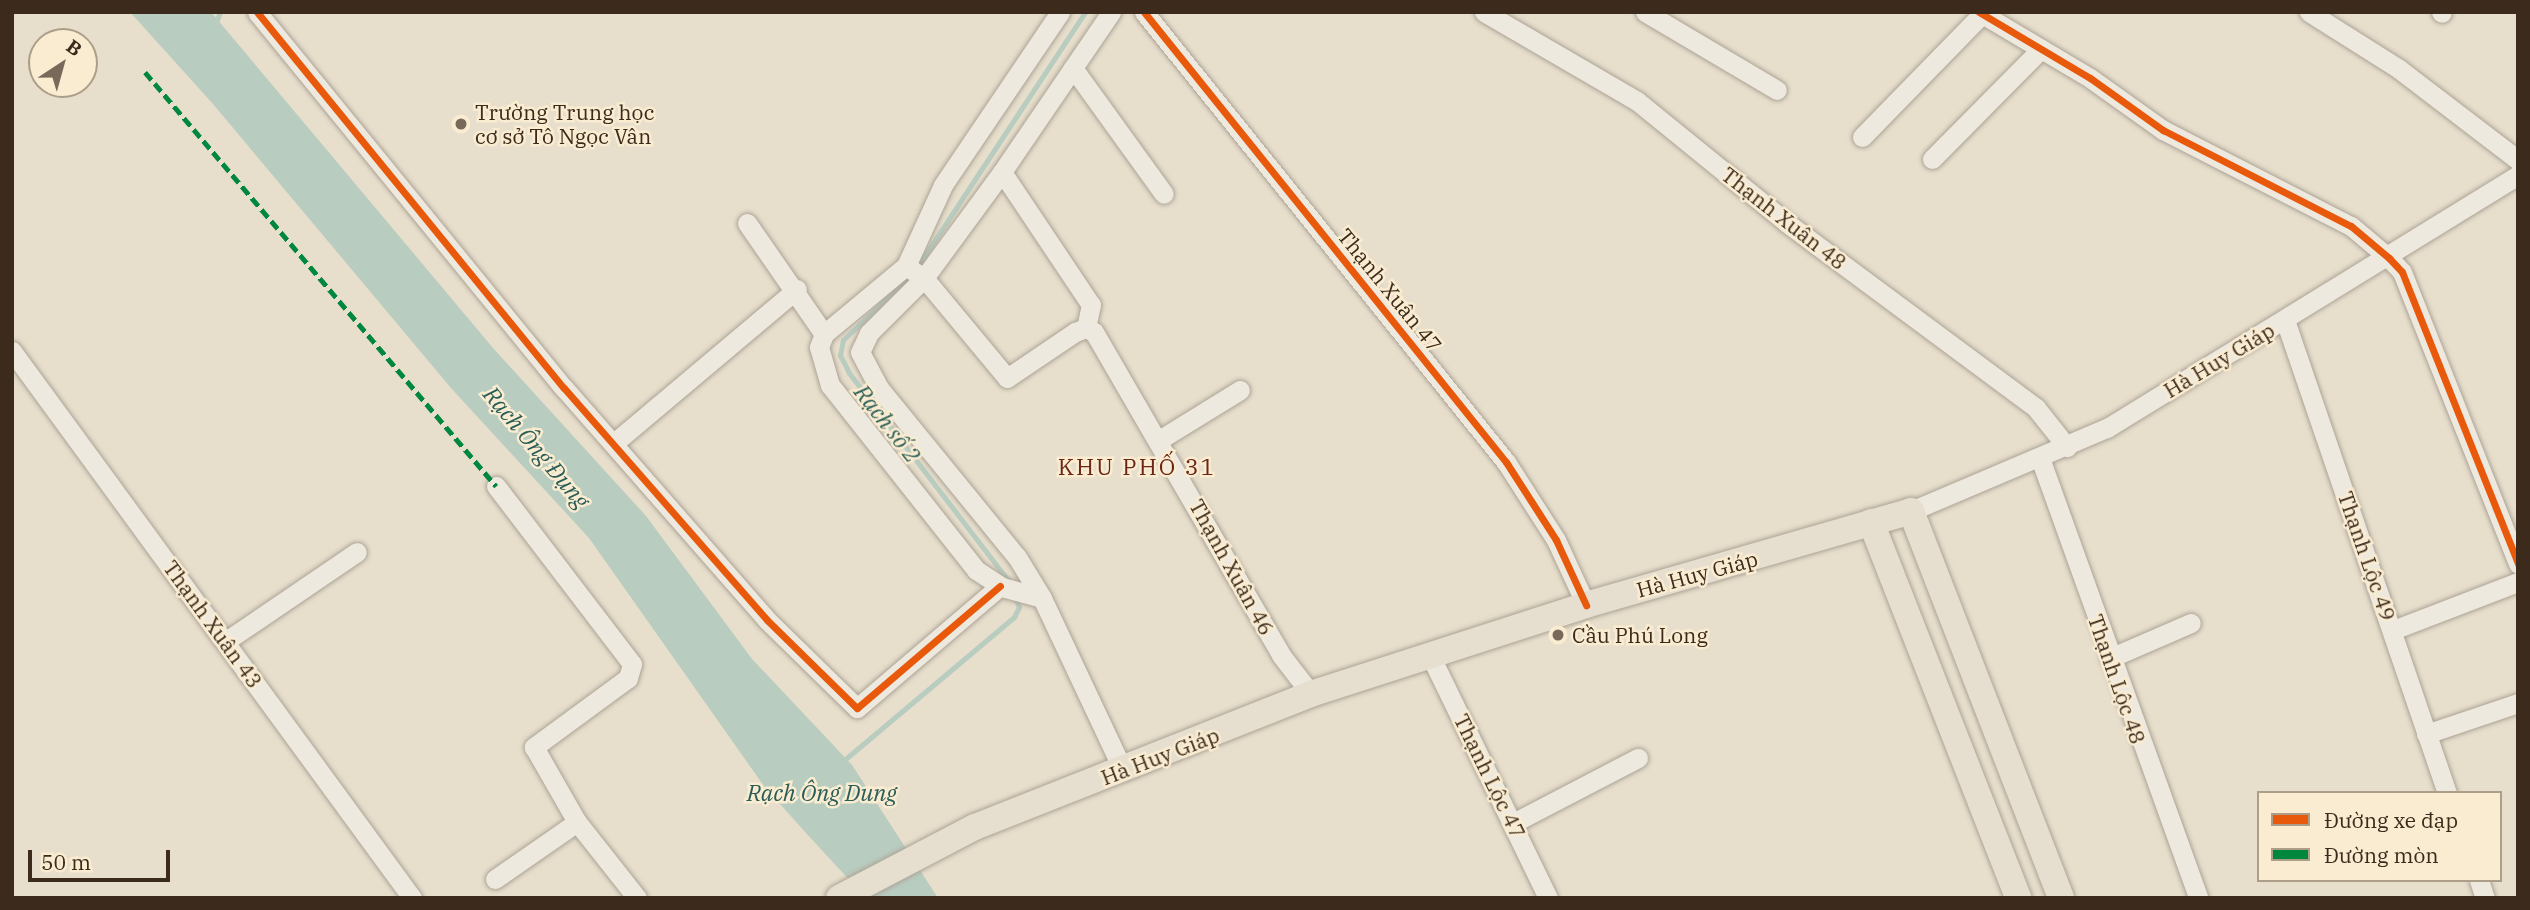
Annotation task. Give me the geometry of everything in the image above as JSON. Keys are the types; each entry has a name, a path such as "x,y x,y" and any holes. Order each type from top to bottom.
{"main road":[{"name":"Hà Huy Giáp","path":"839,898 975,827 1311,694 1586,606 1911,510"},
{"path":"1911,510 2061,898"},
{"path":"1871,523 2018,898"}],"street":[{"path":"257,12 614,443 767,620 857,708 1001,587"},
{"path":"1033,597 1001,587 976,570 830,385 819,348 824,334 906,266 943,185 1060,12"},
{"path":"1111,12 1002,172 924,278 862,343 865,365 879,388 1017,557 1033,597 1123,770"},
{"name":"Thạnh Xuân 47","path":"1144,12 1506,461 1556,540 1586,606"},
{"name":"Thạnh Xuân 48","path":"1484,12 1637,101 1787,223 2036,408 2067,447"},
{"path":"1645,12 1777,90"},
{"path":"2308,12 2399,69 2518,160"},
{"path":"1862,137 1980,13 2041,49 2163,130 2351,226 2402,272 2518,564"},
{"path":"1932,159 2041,49"},
{"path":"1073,68 1164,194"},
{"path":"906,266 924,278 1007,378 1086,328 1091,305 1002,172"},
{"name":"Hà Huy Giáp","path":"1911,510 2107,428 2389,258 2518,174"},
{"path":"747,223 797,289 824,334"},
{"path":"614,443 797,289"},
{"name":"Thạnh Lộc 49","path":"2284,320 2446,791"},
{"name":"Thạnh Xuân 46","path":"1086,328 1106,349 1281,655 1311,694"},
{"name":"Thạnh Xuân 43","path":"12,351 412,898"},
{"path":"1159,440 1240,390"},
{"name":"Thạnh Lộc 48","path":"2040,458 2198,898"},
{"path":"496,486 630,657 628,678 534,747 577,822 637,898"},
{"path":"226,641 357,552"},
{"path":"2393,630 2518,582"},
{"path":"2110,658 2191,623"},
{"name":"Thạnh Lộc 47","path":"1430,655 1548,898"},
{"path":"2426,734 2518,703"},
{"path":"1513,823 1638,758"},
{"path":"495,879 577,822"}],"water":[{"name":"Rạch Ông Dung","path":"130,12 211,12 493,348 646,516 752,659 852,765 938,898 866,898 806,833 764,786 589,538 451,388 213,104"}],"waterway":[{"path":"215,25 220,12"},
{"name":"Rạch số 2","path":"917,267 1085,12"},
{"name":"Rạch số 2","path":"911,275 843,340 840,355 849,373 1011,584"},
{"name":"Rạch số 2","path":"843,761 1014,617 1019,607 1015,597"}],"marked path":[{"path":"145,72 496,486"}],"cycle path":[{"path":"257,12 564,388 767,620 857,708 1000,586"},
{"path":"1144,12 1506,462 1556,540 1586,605"},
{"path":"1979,12 2090,78 2163,130 2351,226 2389,258 2402,272 2518,564"}],"place":[{"name":"Trường Trung học cơ sở Tô Ngọc Vân","path":"461,124"},
{"name":"Cầu Phú Long","path":"1558,635"}],"district":[{"name":"KHU PHỐ 31","path":"1137,466"}],"water label":[{"name":"Rạch Ông Đụng","path":"537,447"}]}
